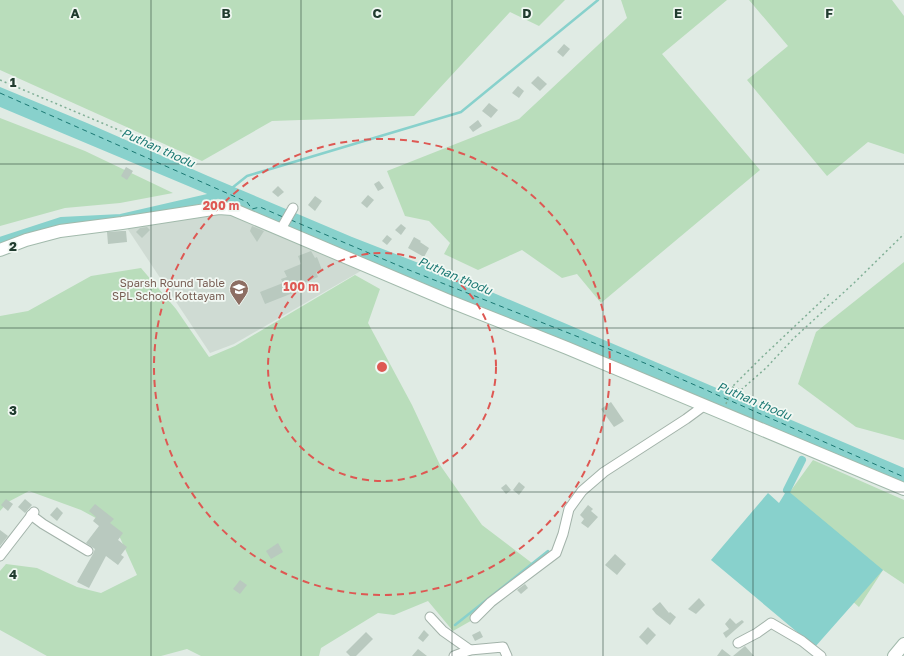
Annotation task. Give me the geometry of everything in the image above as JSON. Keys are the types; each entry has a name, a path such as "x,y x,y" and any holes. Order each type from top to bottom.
{"street":[{"path":"0,250 26,240 60,231 219,208 232,209 449,301 722,412 904,489"},
{"path":"281,229 293,208"},
{"path":"475,618 491,602 556,553 563,534 569,510 582,491 604,472 705,405"},
{"path":"0,556 33,513 43,524 88,551"},
{"path":"430,618 443,631 470,650"},
{"path":"738,643 757,633 771,623 802,641 821,656"},
{"path":"894,656 904,644"},
{"path":"454,656 470,650 503,647 507,656"}],"path":[{"path":"0,80 132,136"},
{"path":"732,387 741,390 766,368 794,338 854,283 904,234"},
{"path":"722,412 732,387 830,292"}],"shaded area":[{"name":"Sparsh Round Table SPL School Kottayam","path":"222,212 232,212 366,268 234,344 210,353 127,228"}],"green space":[{"path":"0,0 565,0 539,26 510,12 414,116 272,121 202,161 0,70"},
{"path":"621,0 727,0 662,54 760,170 601,303 577,274 562,278 522,250 478,270 444,254 450,243 429,221 405,216 387,171 519,119 627,18"},
{"path":"749,0 892,0 904,16 904,154 868,142 827,176 747,80 788,46"},
{"path":"0,118 85,151 173,193 120,203 65,208 0,226"},
{"path":"904,262 904,440 856,427 798,384 816,332"},
{"path":"141,268 176,309 209,357 235,346 355,275 380,289 368,323 412,405 440,465 482,525 541,570 483,614 453,631 428,601 394,615 378,613 321,648 319,656 201,656 187,649 161,656 47,656 0,630 0,571 6,564 37,568 77,587 101,593 137,575 116,529 81,510 29,491 8,502 0,511 0,316 28,311 91,276"},
{"path":"813,460 904,500 904,584 883,570 859,607 766,525"}],"water":[{"path":"0,87 352,237 475,285 904,468 904,487 0,107"},
{"path":"787,490 883,570 815,647 711,560 768,493 779,503"}],"building":[{"path":"564,44 570,49 563,57 557,52"},
{"path":"538,76 547,84 540,91 531,83"},
{"path":"518,86 524,91 519,98 512,93"},
{"path":"489,103 498,110 491,118 482,111"},
{"path":"478,120 482,126 473,132 469,127"},
{"path":"126,167 133,171 127,180 121,176"},
{"path":"379,181 384,188 378,191 374,184"},
{"path":"278,186 284,192 278,197 272,192"},
{"path":"368,195 374,200 367,208 361,203"},
{"path":"315,196 322,201 315,211 308,205"},
{"path":"401,224 406,228 401,235 395,230"},
{"path":"252,226 264,231 257,242 250,231"},
{"path":"147,227 150,230 142,238 136,232 140,228"},
{"path":"126,231 127,242 108,244 107,232"},
{"path":"387,235 392,239 387,245 382,241"},
{"path":"414,237 429,248 424,257 408,248"},
{"path":"311,251 315,258 317,257 322,270 316,272 318,277 301,284 303,289 265,304 260,292 283,283 281,279 287,277 284,271 301,264 298,256"},
{"path":"611,402 624,421 614,427 601,409"},
{"path":"519,482 525,487 519,495 513,490"},
{"path":"506,484 511,490 506,494 501,488"},
{"path":"6,499 13,504 8,511 1,505"},
{"path":"25,499 32,505 25,513 18,507"},
{"path":"95,504 114,519 110,523 123,533 118,540 127,547 121,555 124,557 118,565 106,556 89,588 77,582 95,549 86,543 99,526 93,521 96,517 89,511"},
{"path":"588,505 593,509 591,511 598,517 588,528 581,523 584,519 580,515"},
{"path":"57,507 63,513 57,521 50,515"},
{"path":"0,530 8,536 0,546"},
{"path":"278,543 283,552 271,559 266,551"},
{"path":"615,554 626,564 617,575 605,565"},
{"path":"240,580 247,585 240,594 233,589"},
{"path":"525,584 528,588 521,594 517,590"},
{"path":"699,598 705,605 696,614 688,609"},
{"path":"660,602 669,613 670,612 676,617 670,625 652,609"},
{"path":"730,618 736,624 742,620 744,622 726,638 723,633 729,629 725,624"},
{"path":"648,627 656,635 647,645 639,637"},
{"path":"424,630 429,635 423,642 418,638"},
{"path":"480,631 483,637 475,641 472,635"},
{"path":"366,632 373,639 356,656 350,656 346,652"},
{"path":"745,646 754,656 733,656"},
{"path":"418,649 427,656 412,656"},
{"path":"722,649 731,656 717,656"}],"waterway":[{"path":"232,188 247,176 461,112 598,0"},
{"path":"0,241 61,221 121,218 208,198 222,193"},
{"path":"787,490 802,460"},
{"path":"455,625 548,551"}],"ferry route":[{"path":"0,93 247,202 252,209 260,207 283,217"},
{"path":"291,220 409,270 647,364 904,477"}],"place":[{"name":"Sparsh Round Table SPL School Kottayam","path":"239,306"}],"water label":[{"name":"Puthan thodu","path":"158,148"},
{"name":"Puthan thodu","path":"455,276"},
{"name":"Puthan thodu","path":"754,401"}]}
